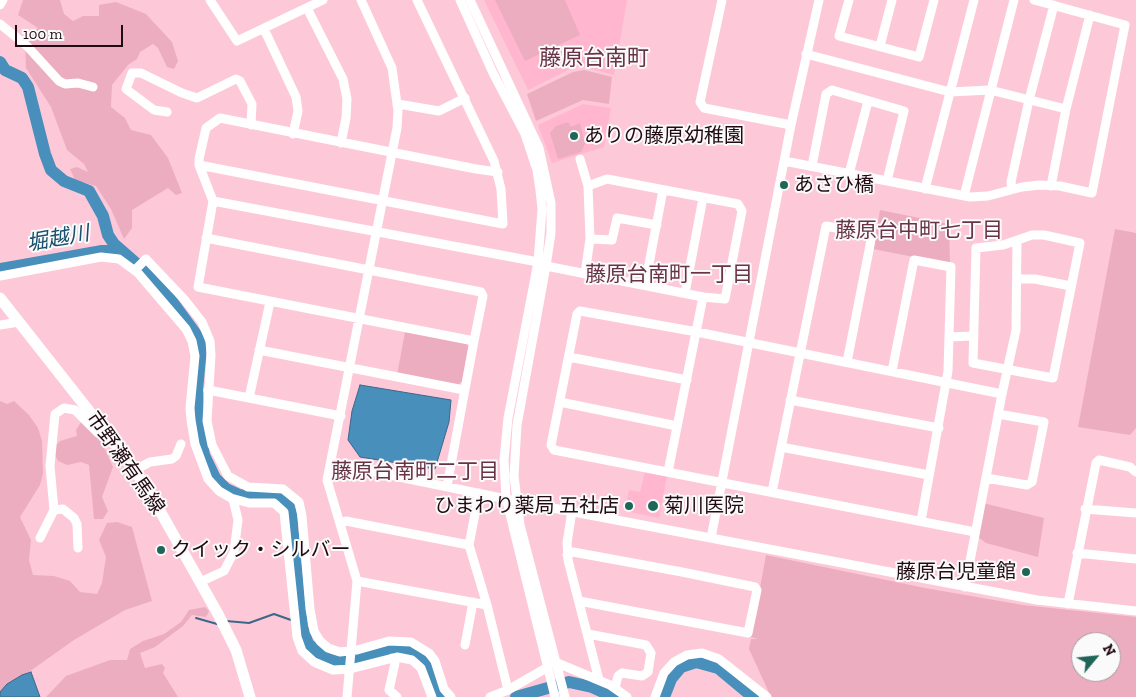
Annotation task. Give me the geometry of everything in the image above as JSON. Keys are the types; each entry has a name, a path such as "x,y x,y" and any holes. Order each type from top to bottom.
{"main road":[{"name":"市野瀬有馬線","path":"0,298 135,470 200,582 236,650 250,697"}],"street":[{"path":"0,5 3,0"},
{"path":"214,1 237,41 323,0"},
{"path":"347,697 357,580 327,480 397,128 398,104 392,68 361,0"},
{"path":"199,165 503,224 503,204 498,172 465,98 417,0"},
{"path":"460,0 493,73 525,134 534,162 542,208 542,264 517,425 514,476 520,525 559,694"},
{"path":"470,0 510,82 539,148 545,168 552,219 508,418 504,460 506,498 552,664"},
{"path":"722,0 700,102 704,108 791,125"},
{"path":"711,538 791,125 820,0"},
{"path":"849,0 839,36 919,57 934,0"},
{"path":"880,46 892,0"},
{"path":"924,188 974,0"},
{"path":"964,196 1014,0"},
{"path":"784,161 964,196 988,196 1012,189 1051,186 1092,193 1125,25 1034,0"},
{"path":"1012,189 1011,182 1029,100 1054,5"},
{"path":"307,8 343,79 347,99 346,118 341,143"},
{"path":"1051,186 1066,109 1090,15"},
{"path":"0,24 27,46 59,81 65,84 78,83 93,87"},
{"path":"264,29 296,97 298,110 293,134"},
{"path":"806,54 950,92 990,90 1066,109"},
{"path":"167,112 154,110 126,89 132,73 141,73 182,93 197,98 236,79 240,82 252,104 251,125"},
{"path":"812,166 828,91 832,90 904,110 887,181"},
{"path":"398,104 439,111 465,98"},
{"path":"849,174 868,101"},
{"path":"474,341 198,287 213,201 199,165 206,128 220,118 293,134 498,172"},
{"path":"580,159 588,186 590,239 586,274"},
{"path":"213,201 704,297 725,298 742,210 738,204 607,179 588,186"},
{"path":"644,285 663,190"},
{"path":"685,293 703,198"},
{"path":"590,239 612,240 617,218 657,225"},
{"path":"772,492 826,226 872,235 847,362"},
{"path":"1032,235 1044,235 1080,244 1071,286 1053,378 973,363 976,248 1017,242 1032,235"},
{"path":"206,238 481,292 483,296 447,486"},
{"path":"965,587 1016,330 1017,242"},
{"path":"0,276 100,257 119,259 136,270 181,323 192,341 195,356 190,408 196,443 208,478 219,492 233,499 249,503 274,503 284,512 297,637 300,646 309,659 321,666 334,670 403,657 417,663 421,668 432,697"},
{"path":"136,270 146,258 162,274 202,322 210,341 211,355 207,421 209,439 221,466 233,480 248,487 283,489 299,502 314,631 328,648 340,652 350,653 389,641 411,642 429,653 435,661 444,689 451,697"},
{"path":"892,371 914,260 951,267 946,383 921,521"},
{"path":"1017,279 1035,278 1071,286"},
{"path":"668,472 704,297"},
{"path":"248,398 270,302"},
{"path":"975,532 554,450 551,445 577,314 580,311 697,332 1002,394"},
{"path":"0,325 19,322"},
{"path":"949,337 974,336"},
{"path":"259,350 464,390"},
{"path":"569,357 687,380"},
{"path":"208,390 341,416"},
{"path":"790,400 939,428"},
{"path":"560,402 677,426"},
{"path":"40,538 54,510 50,466 54,414 64,408 75,410 98,433 103,434 105,431"},
{"path":"986,478 1026,486 1032,482 1044,422 998,414"},
{"path":"196,443 209,439"},
{"path":"135,470 150,462 172,459 176,456 181,444"},
{"path":"781,446 930,475"},
{"path":"1068,604 1085,509 1096,462 1100,460 1130,467 1136,472"},
{"path":"331,462 516,501 965,587 1068,604 1136,611"},
{"path":"478,493 469,545 487,605 508,690"},
{"path":"200,582 224,571 234,552 238,520 233,499"},
{"path":"54,510 63,509 74,518 77,524 78,548"},
{"path":"1085,509 1136,513"},
{"path":"572,511 567,555 599,680"},
{"path":"340,524 346,521 469,545"},
{"path":"567,555 573,552 755,587 757,590 748,633 579,601"},
{"path":"1077,553 1136,559"},
{"path":"357,580 487,605"},
{"path":"465,645 473,602"},
{"path":"588,634 646,645 652,653 648,672 642,676 622,673 618,676 615,688"},
{"path":"656,697 664,672 668,667 680,658 694,654 711,655 719,659 761,695"},
{"path":"392,658 395,663 389,690 397,697"},
{"path":"490,697 508,690 552,664 599,680 627,697"}],"shaded area":[{"path":"23,0 60,0 64,14 73,21 83,16 99,16 99,5 116,2 146,14 172,42 178,61 174,69 167,67 158,48 153,44 140,52 137,59 128,65 112,85 111,107 125,118 131,130 151,135 168,158 182,193 176,195 168,188 132,210 132,228 124,239 111,209 96,186 75,180 70,169 77,167 88,172 84,164 67,150 51,107 26,68 25,41 38,28 18,15"},
{"path":"484,0 627,0 614,75 582,66 570,69 528,90"},
{"path":"495,0 565,0 580,35 525,61"},
{"path":"584,70 612,77 609,104 583,100 536,121 527,94 573,72"},
{"name":"ありの藤原幼稚園","path":"583,104 611,108 604,147 552,163 538,125"},
{"path":"568,122 571,127 580,123 585,144 581,152 558,159 550,133 556,126"},
{"path":"880,210 949,224 950,264 873,249"},
{"path":"1115,229 1136,233 1136,428 1130,435 1078,427"},
{"path":"405,332 467,343 468,347 462,381 458,385 397,375"},
{"path":"0,401 7,404 14,401 29,415 38,428 42,441 43,473 40,485 20,517 31,540 29,560 33,575 54,576 70,581 80,592 97,594 102,583 106,557 99,540 107,523 117,522 132,527 152,601 125,610 74,640 2,691 0,697"},
{"path":"82,421 95,427 113,467 102,497 108,511 103,519 94,519 89,465 81,462 67,465 58,461 54,453 55,446 60,441 77,436 76,430"},
{"path":"645,471 667,476 659,518 625,511 629,490 640,492"},
{"path":"983,503 1044,518 1038,557 986,543 978,537"},
{"path":"766,555 925,588 1023,605 1136,617 1136,697 771,697 749,649 751,639 758,639 751,637"},
{"path":"205,607 209,611 206,617 192,615 183,626 155,647 140,653 145,668 162,664 165,668 163,673 178,697 46,697 66,676 110,660 127,660 130,649 143,641 164,634 181,622 189,610"}],"water":[{"path":"360,385 451,400 449,422 435,469 360,457 348,440 352,411"},
{"path":"31,672 40,697 0,697 0,692 7,684"}],"waterway":[{"path":"0,62 5,70 22,78 28,87 45,154 51,170 64,181 89,191 103,216 108,235 114,244 146,272 165,292 198,337 201,348 197,390 198,419 204,455 215,478 226,489 239,495 277,497 288,504 291,514 302,627 308,644 325,658 337,662 405,649 417,656 426,665 441,697"},
{"name":"堀越川","path":"0,269 102,251 123,253"},
{"path":"226,621 249,623 274,614 291,620"},
{"path":"196,618 217,624"},
{"path":"664,697 671,679 681,667 696,662 718,668 753,697"},
{"path":"516,697 569,682 592,687 614,697"}],"place":[{"name":"ありの藤原幼稚園","path":"574,136"},
{"name":"あさひ橋","path":"784,185"},
{"name":"ひまわり薬局 五社店","path":"629,506"},
{"name":"菊川医院","path":"653,506"},
{"name":"クイック・シルバー","path":"161,550"},
{"name":"藤原台児童館","path":"1026,572"}],"district":[{"name":"藤原台南町","path":"594,59"},
{"name":"藤原台中町七丁目","path":"919,231"},
{"name":"藤原台南町一丁目","path":"669,275"},
{"name":"藤原台南町二丁目","path":"415,472"}]}
